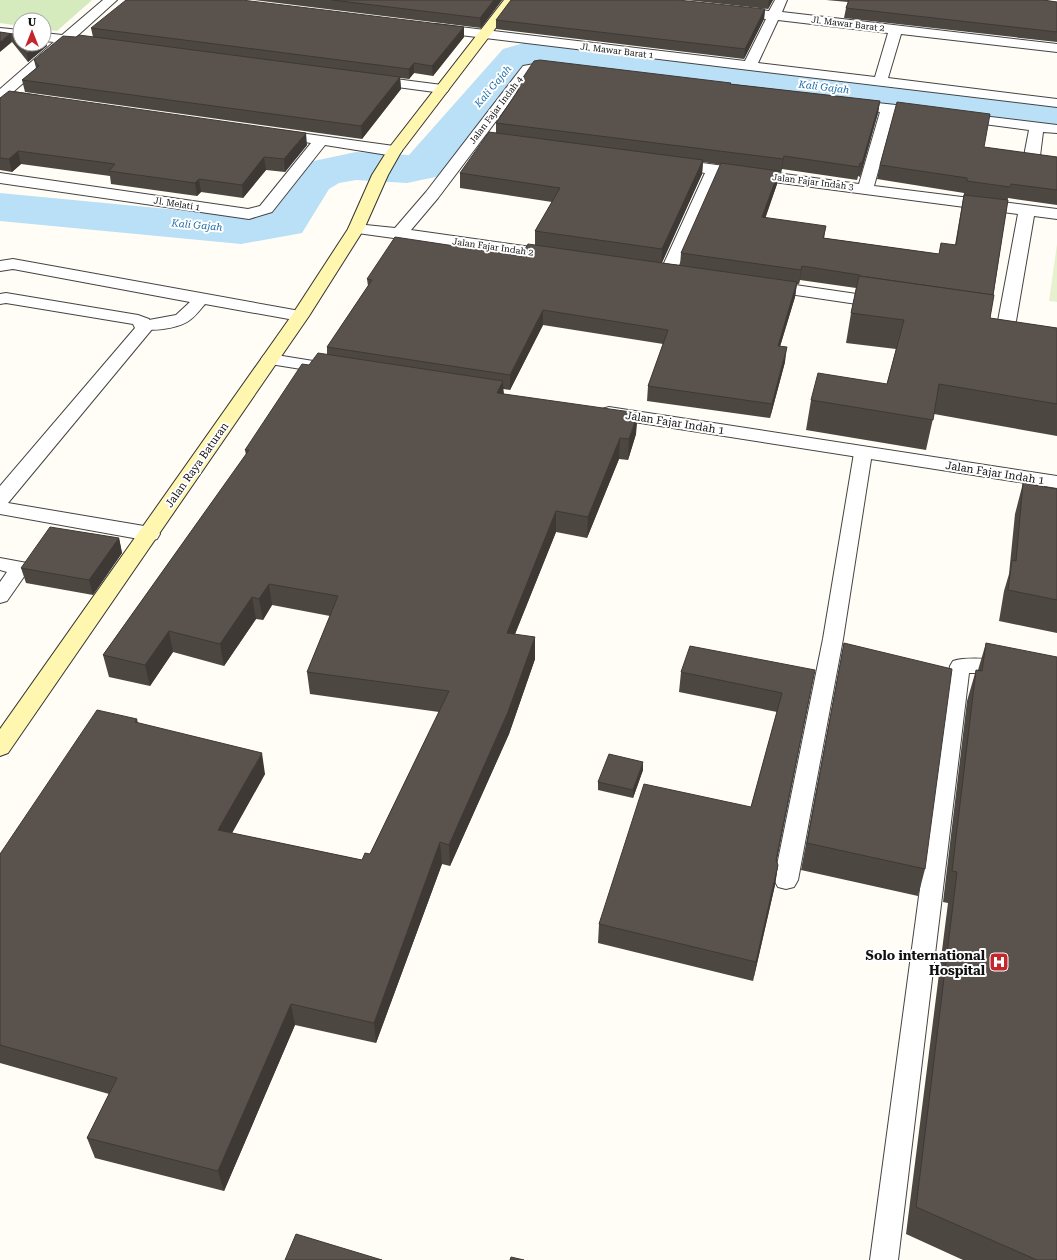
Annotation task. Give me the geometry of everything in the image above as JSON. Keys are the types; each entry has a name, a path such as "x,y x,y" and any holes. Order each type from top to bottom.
{"main road":[{"name":"Jalan Raya Baturan","path":"0,747 150,534 300,316 356,229 387,162 511,0"}],"street":[{"path":"1,95 66,40 110,0"},
{"path":"749,67 781,0"},
{"name":"Jl. Mawar Barat 2","path":"719,9 1057,48"},
{"name":"Jl. Mawar Barat 1","path":"424,27 1057,103"},
{"path":"880,82 896,29"},
{"path":"0,32 12,33"},
{"path":"52,38 105,45"},
{"name":"Jalan Fajar Indah 4","path":"399,234 432,195 528,69 540,67 572,71"},
{"path":"356,78 442,89"},
{"path":"1,95 48,101"},
{"path":"833,102 1057,128"},
{"path":"865,189 888,108"},
{"path":"1032,156 1037,126"},
{"path":"266,132 321,140 387,162"},
{"path":"474,139 490,140"},
{"name":"Jl. Melati 1","path":"0,178 249,214 266,209 321,140"},
{"name":"Jalan Fajar Indah 3","path":"660,162 1057,214"},
{"path":"668,272 714,169"},
{"path":"1007,321 1027,210"},
{"name":"Jalan Fajar Indah 2","path":"356,229 566,257"},
{"path":"755,284 897,305"},
{"path":"0,299 6,298 138,320 144,325 144,330 0,499"},
{"path":"270,359 356,373"},
{"name":"Jalan Fajar Indah 1","path":"590,410 1057,482"},
{"path":"0,508 150,534"}],"lane":[{"path":"0,266 13,264 300,316"},
{"path":"144,325 171,322 182,318 202,299"},
{"path":"786,880 833,638 863,452"},
{"path":"0,564 20,568 0,596"},
{"path":"884,1260 960,666 997,666 1002,664 1057,674"}],"green space":[{"path":"0,0 92,0 57,31 52,30 52,12 12,12 12,25 0,23"},
{"path":"1057,244 1057,302 1049,301"}],"building":[{"path":"126,0 242,0 464,27 432,66 414,63 409,69 91,28"},
{"path":"332,0 494,0 480,18"},
{"path":"511,0 678,0 765,9 745,49 496,20"},
{"path":"849,0 1043,0 1057,2 1057,32 846,8"},
{"path":"0,32 12,34 12,36 10,34 0,42"},
{"path":"79,35 400,77 361,126 22,80 39,66 34,60 44,52 52,52 52,45 63,36 76,37"},
{"path":"540,60 880,101 862,163 860,163 859,167 784,156 783,159 496,123 519,89 516,88 534,61"},
{"path":"9,91 306,133 284,159 264,157 242,185 199,179 195,183 109,171 115,164 18,151 9,159 0,158 0,98"},
{"path":"897,102 990,114 984,147 1057,157 1057,190 1011,184 1010,187 967,181 967,178 880,165"},
{"path":"489,132 703,160 662,249 535,231 560,188 460,173"},
{"path":"721,163 779,171 762,217 826,226 823,238 939,254 941,243 956,245 964,195 1008,200 993,295 802,266 801,270 681,253"},
{"path":"395,237 521,256 528,244 797,282 778,346 787,347 772,404 648,386 668,330 543,310 510,375 327,347 372,280 367,279"},
{"path":"859,276 994,295 990,318 1057,328 1057,404 939,384 933,420 811,400 818,373 887,384 904,320 851,313"},
{"path":"318,353 503,381 497,393 638,413 629,439 620,438 588,517 556,511 507,633 535,637 508,712 449,845 440,842 374,1023 291,1004 218,1171 87,1138 117,1078 0,1045 0,854 97,710 137,719 135,722 262,753 218,830 362,860 365,853 370,854 449,691 307,672 338,596 269,584 259,599 252,597 220,644 169,631 145,665 103,655 249,450 245,450 302,364 309,365"},
{"path":"1023,483 1057,489 1057,600 1008,590 1012,560 1016,561"},
{"path":"50,527 119,538 89,580 21,568"},
{"path":"844,643 952,669 925,869 807,843"},
{"name":"Solo international Hospital","path":"986,643 1057,657 1057,1260 1037,1260 916,1207 957,872 952,871 976,670 982,671"},
{"path":"690,646 815,670 776,860 778,865 756,962 599,924 644,784 751,807 782,693 681,672"},
{"path":"609,754 643,762 633,790 598,782"},
{"path":"296,1234 382,1260 285,1260"},
{"path":"511,1257 524,1260 510,1260"}],"waterway":[{"name":"Kali Gajah","path":"0,207 241,230 285,223 311,180 325,172 356,166 407,169 424,166 517,58 535,52 1057,115"}],"place":[{"name":"Solo international Hospital","path":"999,962"}]}
